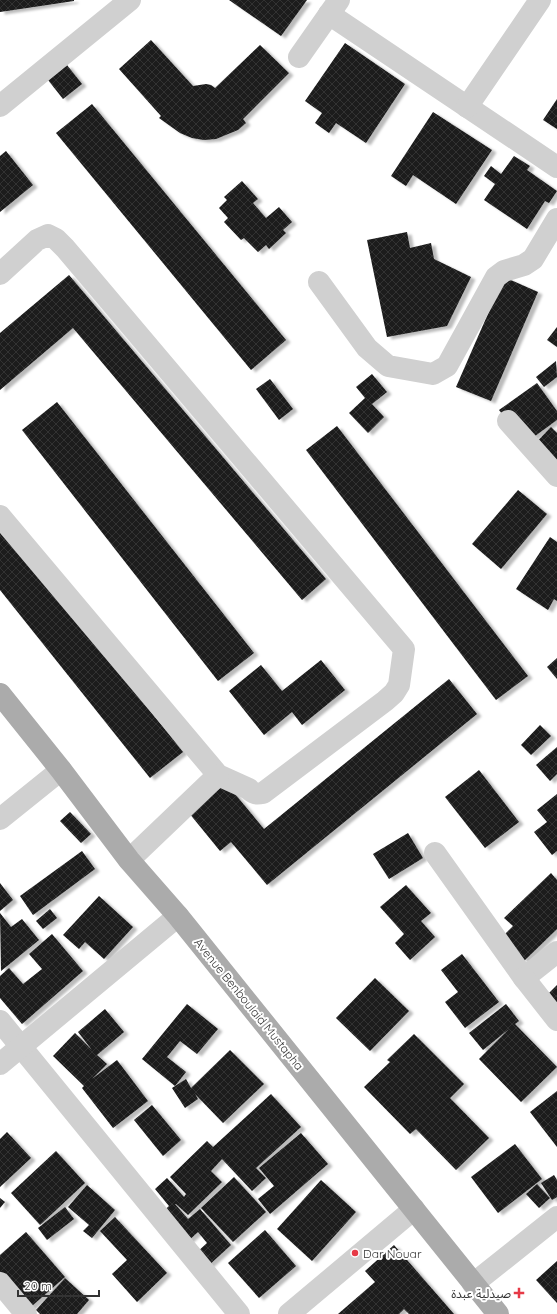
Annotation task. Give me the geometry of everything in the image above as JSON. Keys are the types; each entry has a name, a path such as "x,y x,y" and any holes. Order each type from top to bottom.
{"main road":[{"name":"Avenue Benboulaid Mustapha","path":"0,694 61,770 129,860 178,916 498,1314"}],"street":[{"path":"0,106 130,0"},
{"path":"467,107 540,0"},
{"path":"548,0 557,6"},
{"path":"299,57 334,7 467,107 557,167"},
{"path":"318,282 367,348 388,366 433,374 447,366 496,277 504,271 524,265 533,258 557,219"},
{"path":"0,274 37,240 48,236 56,240 65,248 404,649 399,685 394,693 263,793 255,794 249,789 218,775 0,516"},
{"path":"508,421 557,476"},
{"path":"0,819 61,770"},
{"path":"129,860 218,775"},
{"path":"435,853 524,978 557,1020"},
{"path":"0,1064 178,916"},
{"path":"524,978 557,952"},
{"path":"0,1021 239,1314"},
{"path":"289,1314 414,1209"},
{"path":"473,1284 557,1216"},
{"path":"0,1283 26,1314"}],"building":[{"path":"0,0 74,0 74,1 0,12"},
{"path":"229,0 307,0 281,36"},
{"path":"151,40 193,86 206,84 215,88 260,45 289,73 243,119 246,123 238,130 216,139 204,140 192,138 180,133 159,118 161,116 119,69"},
{"path":"345,43 405,84 366,143 336,123 329,133 315,123 322,113 305,101"},
{"path":"67,65 82,84 63,99 48,80"},
{"path":"557,99 557,129 543,120"},
{"path":"92,104 286,340 251,370 56,133"},
{"path":"433,112 492,150 456,204 413,175 406,186 391,176"},
{"path":"6,151 33,185 0,212 0,156"},
{"path":"514,156 530,166 527,170 557,191 549,203 545,201 527,229 484,200 495,184 484,176 491,166 501,174"},
{"path":"242,181 258,199 253,203 266,218 279,207 292,222 283,230 286,233 269,249 266,245 258,252 244,238 241,240 224,222 228,218 219,208 227,200 224,197"},
{"path":"407,232 410,248 431,243 434,259 471,277 447,326 387,337 367,240"},
{"path":"69,275 326,579 302,600 73,328 0,390 0,333"},
{"path":"504,277 538,292 491,401 456,387"},
{"path":"557,327 557,347 547,340"},
{"path":"556,361 557,377 544,387 536,377"},
{"path":"372,374 387,392 372,404 384,417 368,433 349,413 365,398 356,387"},
{"path":"270,379 293,409 279,420 256,389"},
{"path":"537,383 557,411 557,420 524,444 499,410"},
{"path":"57,402 254,653 218,681 22,430"},
{"path":"337,426 528,676 496,700 306,450"},
{"path":"551,427 557,433 557,476 529,450"},
{"path":"518,490 547,514 501,569 472,544"},
{"path":"0,523 183,752 150,778 0,590"},
{"path":"550,537 557,542 557,601 554,599 548,610 516,589"},
{"path":"557,658 557,679 547,667"},
{"path":"321,660 345,690 302,725 292,712 264,735 229,691 261,665 282,691"},
{"path":"449,679 477,714 267,885 231,842 220,851 189,813 226,783 264,829"},
{"path":"540,725 551,736 531,755 521,745"},
{"path":"557,747 557,774 550,781 536,765"},
{"path":"479,770 519,822 485,848 445,797"},
{"path":"557,794 557,851 552,855 534,832 547,822 537,810"},
{"path":"70,812 91,834 81,843 60,821"},
{"path":"408,833 423,858 389,879 373,854"},
{"path":"82,851 95,869 33,915 20,896"},
{"path":"551,873 557,880 557,929 524,961 502,937 513,926 504,918"},
{"path":"0,883 13,900 0,911"},
{"path":"406,885 431,913 421,921 435,937 410,960 395,943 404,934 380,907"},
{"path":"99,896 133,927 104,959 85,942 79,949 63,935"},
{"path":"50,909 57,918 43,929 36,921"},
{"path":"0,913 11,927 22,919 39,940 1,971"},
{"path":"52,934 83,971 22,1024 0,998 0,976 9,968 23,984 42,969 29,954"},
{"path":"462,954 499,1002 465,1028 445,1002 458,992 441,970"},
{"path":"375,978 409,1011 370,1051 336,1018"},
{"path":"557,985 557,1008 546,996"},
{"path":"187,1004 218,1029 197,1054 180,1041 167,1057 186,1072 175,1086 142,1059"},
{"path":"506,1004 519,1021 515,1024 557,1067 521,1102 479,1059 509,1029 483,1050 469,1033"},
{"path":"105,1009 124,1032 97,1055 107,1064 92,1079 117,1060 148,1101 113,1128 82,1088 84,1086 53,1056 75,1033 92,1050 78,1032"},
{"path":"414,1034 464,1084 450,1098 489,1138 456,1170 416,1129 410,1134 364,1087 390,1062 387,1060"},
{"path":"230,1050 264,1084 223,1123 195,1094 198,1099 185,1108 172,1088 186,1079 191,1088"},
{"path":"557,1091 557,1147 530,1112"},
{"path":"271,1094 301,1127 256,1168 266,1178 252,1191 222,1159 211,1171 222,1182 188,1215 175,1204 188,1219 200,1209 231,1245 207,1267 195,1254 207,1243 198,1232 187,1242 161,1213 169,1206 155,1189 167,1178 184,1197 186,1194 170,1177 207,1141 213,1147"},
{"path":"152,1105 181,1140 163,1156 134,1120"},
{"path":"7,1132 31,1158 0,1187 0,1139"},
{"path":"301,1133 328,1164 270,1214 258,1199 274,1186 259,1168"},
{"path":"515,1144 542,1179 498,1213 471,1177"},
{"path":"56,1151 85,1183 40,1225 11,1193"},
{"path":"554,1175 557,1180 557,1197 552,1200 541,1183"},
{"path":"234,1177 266,1212 233,1242 201,1208"},
{"path":"321,1180 356,1212 312,1261 277,1229"},
{"path":"537,1184 550,1198 539,1208 526,1194"},
{"path":"87,1185 115,1210 92,1238 83,1231 89,1225 68,1207"},
{"path":"0,1198 5,1202 0,1208"},
{"path":"65,1207 74,1219 47,1240 38,1228"},
{"path":"115,1217 167,1273 137,1302 112,1274 127,1260 100,1231"},
{"path":"265,1230 296,1266 259,1298 228,1263"},
{"path":"26,1232 65,1277 24,1313 0,1285 0,1255"},
{"path":"394,1245 454,1314 409,1314 404,1309 399,1314 338,1314 375,1282 365,1271"},
{"path":"557,1261 557,1303 536,1280"},
{"path":"65,1278 89,1300 77,1314 40,1314 36,1310"}],"place":[{"name":"Dar Nouar","path":"355,1253"},
{"name":"صيدلية عبدة","path":"519,1293"}]}
